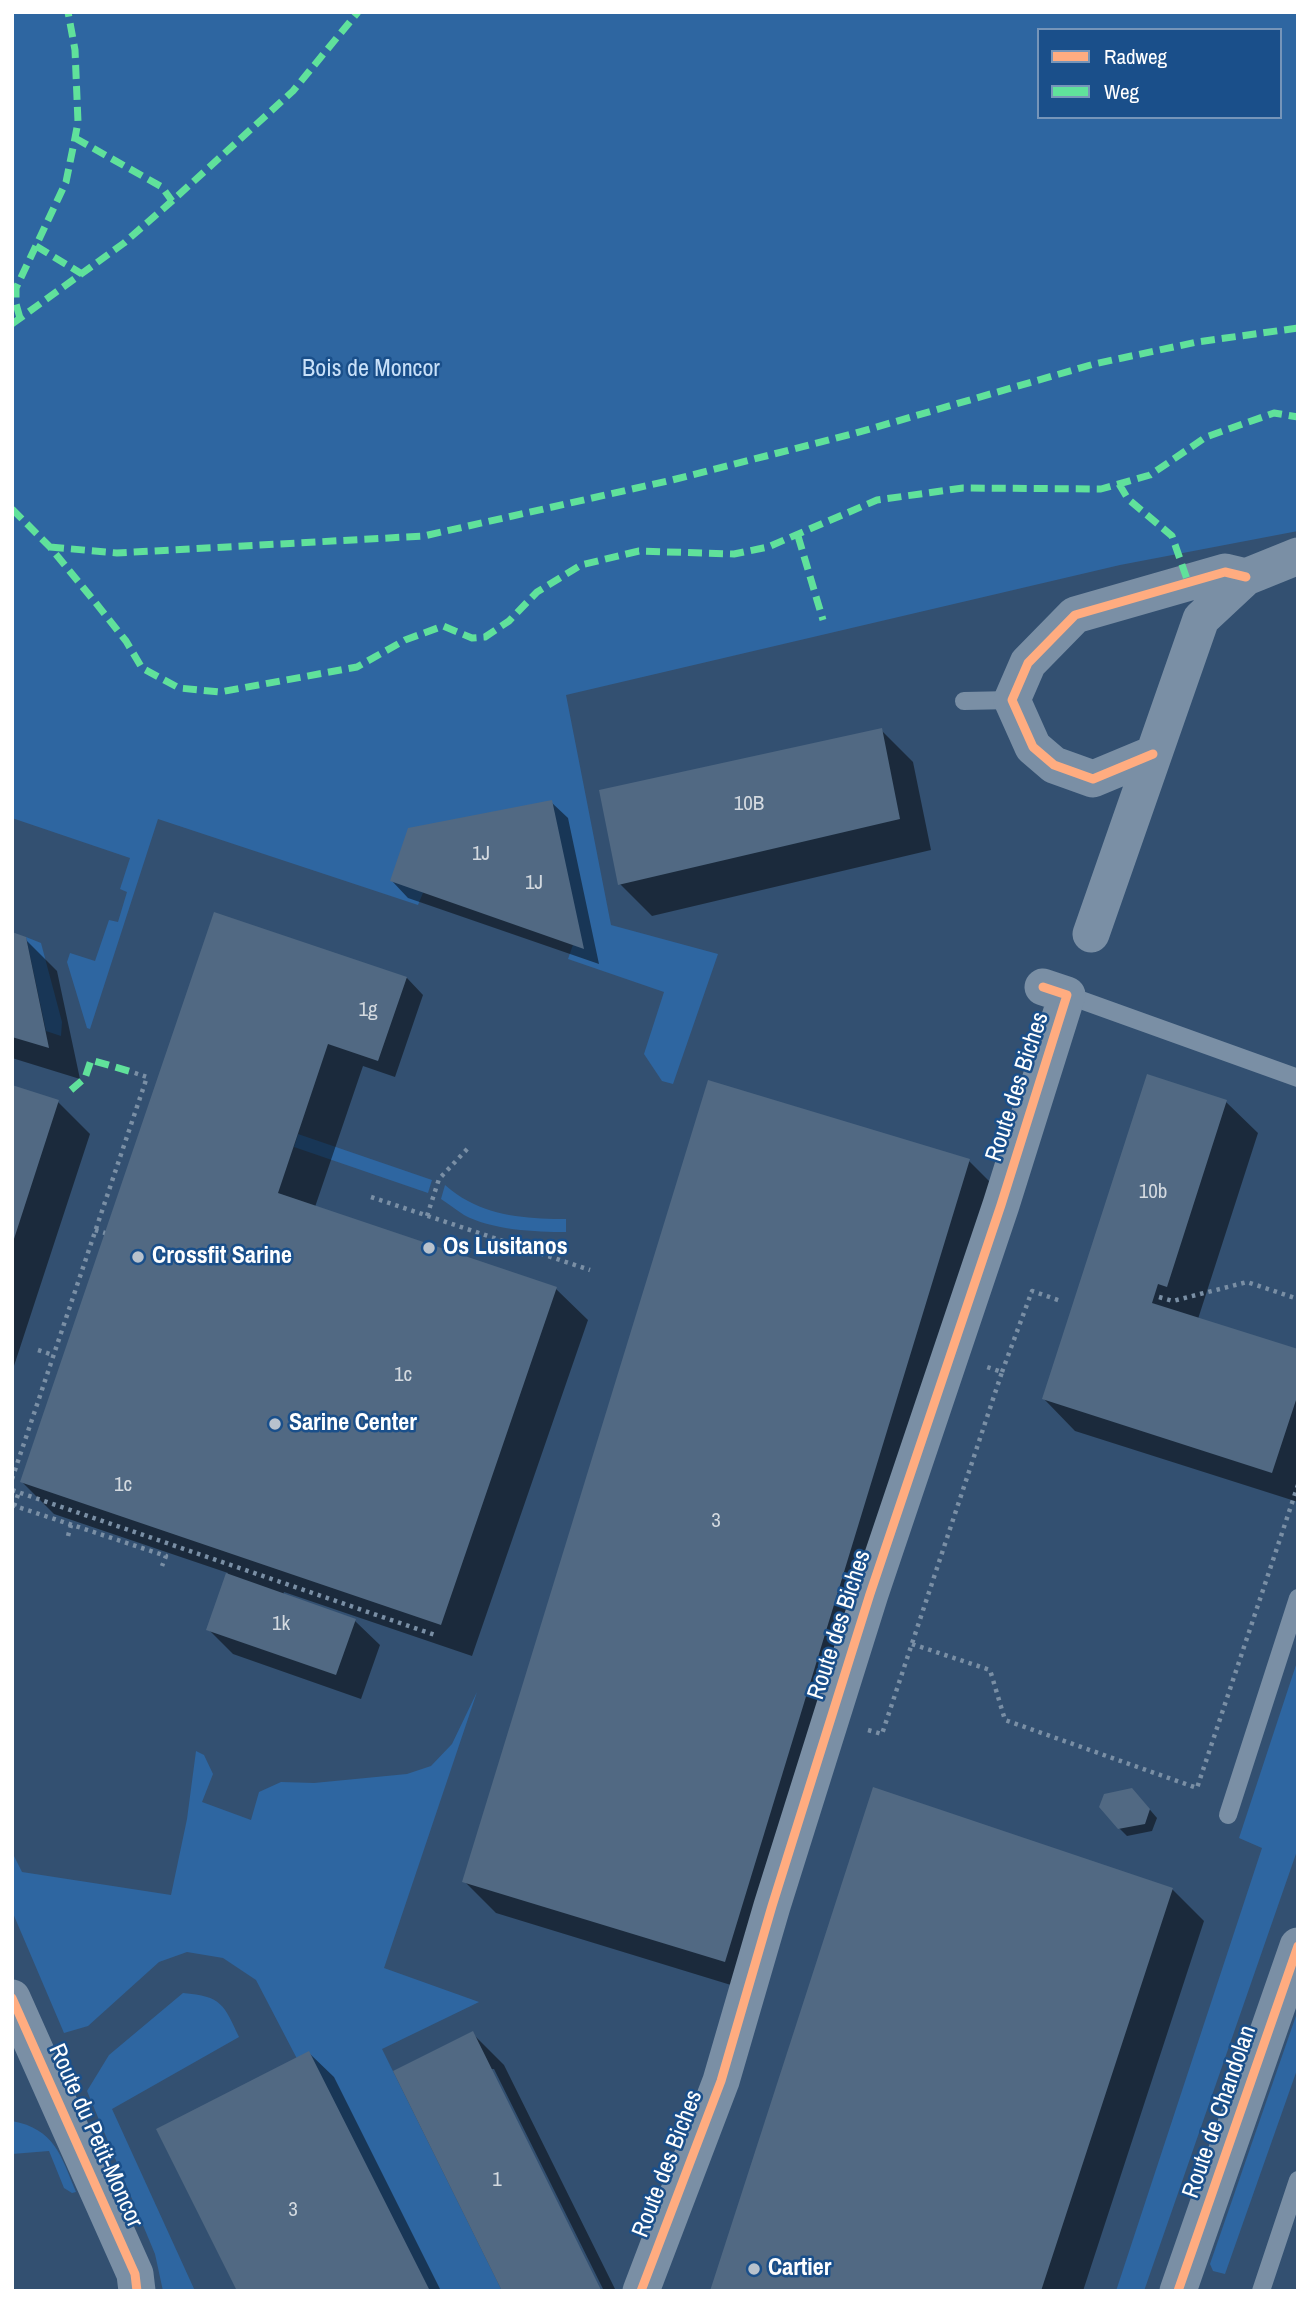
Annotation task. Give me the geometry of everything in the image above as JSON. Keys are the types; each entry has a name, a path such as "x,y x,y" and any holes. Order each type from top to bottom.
{"street":[{"path":"1091,934 1201,619 1246,577 1298,556"},
{"path":"1153,754 1093,779 1054,765 1033,747 1012,700 1028,663 1075,615 1225,572 1246,577"},
{"name":"Route des Biches","path":"640,2291 721,2081 772,1906 874,1581 1001,1205 1055,991"},
{"name":"Route de Chandolan","path":"1178,2291 1298,1946"},
{"name":"Route du Petit-Moncor","path":"12,1998 135,2274 137,2291"}],"lane":[{"path":"964,701 1012,700"},
{"path":"1055,991 1298,1078"},
{"path":"1228,1815 1298,1598"},
{"path":"1261,2291 1298,2180"}],"path":[{"path":"12,1479 148,1077 132,1072"},
{"path":"427,1216 439,1179 470,1146"},
{"path":"372,1197 590,1270"},
{"path":"95,1230 105,1233"},
{"path":"1159,1297 1173,1301 1247,1282 1298,1299"},
{"path":"831,1718 882,1734 1002,1372 1032,1291 1061,1301"},
{"path":"38,1350 52,1355"},
{"path":"978,1364 1002,1372"},
{"path":"912,1644 990,1670 1004,1720 1197,1788 1298,1485"},
{"path":"12,1489 438,1636"},
{"path":"19,1492 13,1506 166,1556 162,1566"},
{"path":"68,1536 71,1525"}],"green space":[{"name":"Bois de Moncor","path":"12,12 1298,12 1298,531 1120,565 566,695 611,925 718,954 673,1084 662,1081 644,1054 664,992 568,959 577,933 427,883 418,905 158,819 90,1029 87,1028 67,962 70,953 95,961 109,920 118,922 127,892 120,889 130,858 12,818"},
{"path":"26,937 41,943 62,1022 61,1036 46,1031"},
{"path":"298,1134 432,1180 428,1193 294,1147"},
{"path":"445,1185 456,1194 491,1211 528,1218 566,1219 566,1232 514,1229 475,1220 441,1199"},
{"path":"1298,1659 1298,1848 1144,2291 1116,2291 1262,1848 1239,1838"},
{"path":"477,1692 384,1968 479,2002 382,2049 502,2291 418,2291 256,1980 223,1958 187,1952 159,1962 88,2026 64,2033 12,1911 12,1852 22,1872 171,1895 187,1819 196,1751 204,1755 213,1774 202,1802 251,1820 259,1792 281,1782 314,1783 407,1774 431,1766 452,1744"},
{"path":"183,1993 196,1994 220,2004 239,2037 112,2109 195,2291 163,2291 155,2254 87,2091 109,2055"},
{"path":"1298,2010 1298,2067 1225,2274 1213,2271 1210,2264"},
{"path":"12,2121 38,2130 47,2137 60,2156 76,2192 72,2193 64,2188 49,2151 12,2154"}],"building":[{"path":"882,728 900,819 618,885 599,790"},
{"path":"552,800 584,949 390,881 408,828"},
{"path":"214,912 407,977 378,1061 328,1044 278,1193 557,1287 441,1625 20,1482"},
{"path":"12,932 26,937 49,1048 12,1037"},
{"path":"1147,1074 1227,1100 1167,1287 1158,1284 1152,1303 1298,1349 1298,1394 1272,1473 1042,1399"},
{"path":"708,1080 970,1159 725,1962 462,1882"},
{"path":"12,1085 59,1100 13,1242 12,1242"},
{"path":"226,1573 356,1619 336,1675 206,1630"},
{"path":"873,1787 1173,1888 1041,2291 710,2291"},
{"path":"1132,1788 1150,1809 1145,1824 1118,1829 1099,1807 1104,1794"},
{"path":"473,2031 601,2290 599,2291 502,2291 393,2071"},
{"path":"309,2051 430,2291 237,2291 156,2129"}],"marked path":[{"path":"20,318 16,304 16,288 66,182 78,122 75,50 68,12"},
{"path":"12,324 124,243 172,201 293,91 358,12"},
{"path":"75,138 162,187 172,201"},
{"path":"36,246 82,274"},
{"path":"50,547 117,553 424,536 672,480 856,433 1094,364 1197,342 1298,328"},
{"path":"12,509 50,547 95,602 126,641 142,668 179,688 220,692 357,667 405,640 443,626 472,638 485,637 509,621 537,592 581,565 639,551 734,554 768,547 877,500 963,488 1101,489 1150,475 1206,437 1274,413 1298,417"},
{"path":"1119,484 1128,499 1172,536 1188,582"},
{"path":"798,536 823,620"},
{"path":"71,1090 85,1078 91,1060 132,1072"}],"cycle path":[{"path":"1153,754 1093,779 1054,765 1033,747 1012,700 1028,663 1075,615 1225,572 1246,577"},
{"path":"641,2291 721,2081 772,1906 870,1594 1001,1205 1067,995 1043,987"},
{"path":"1178,2291 1298,1946"},
{"path":"12,1998 135,2274 137,2291"}],"place":[{"name":"Os Lusitanos","path":"429,1248"},
{"name":"Crossfit Sarine","path":"138,1257"},
{"name":"Sarine Center","path":"275,1424"},
{"name":"Cartier","path":"754,2269"}]}
